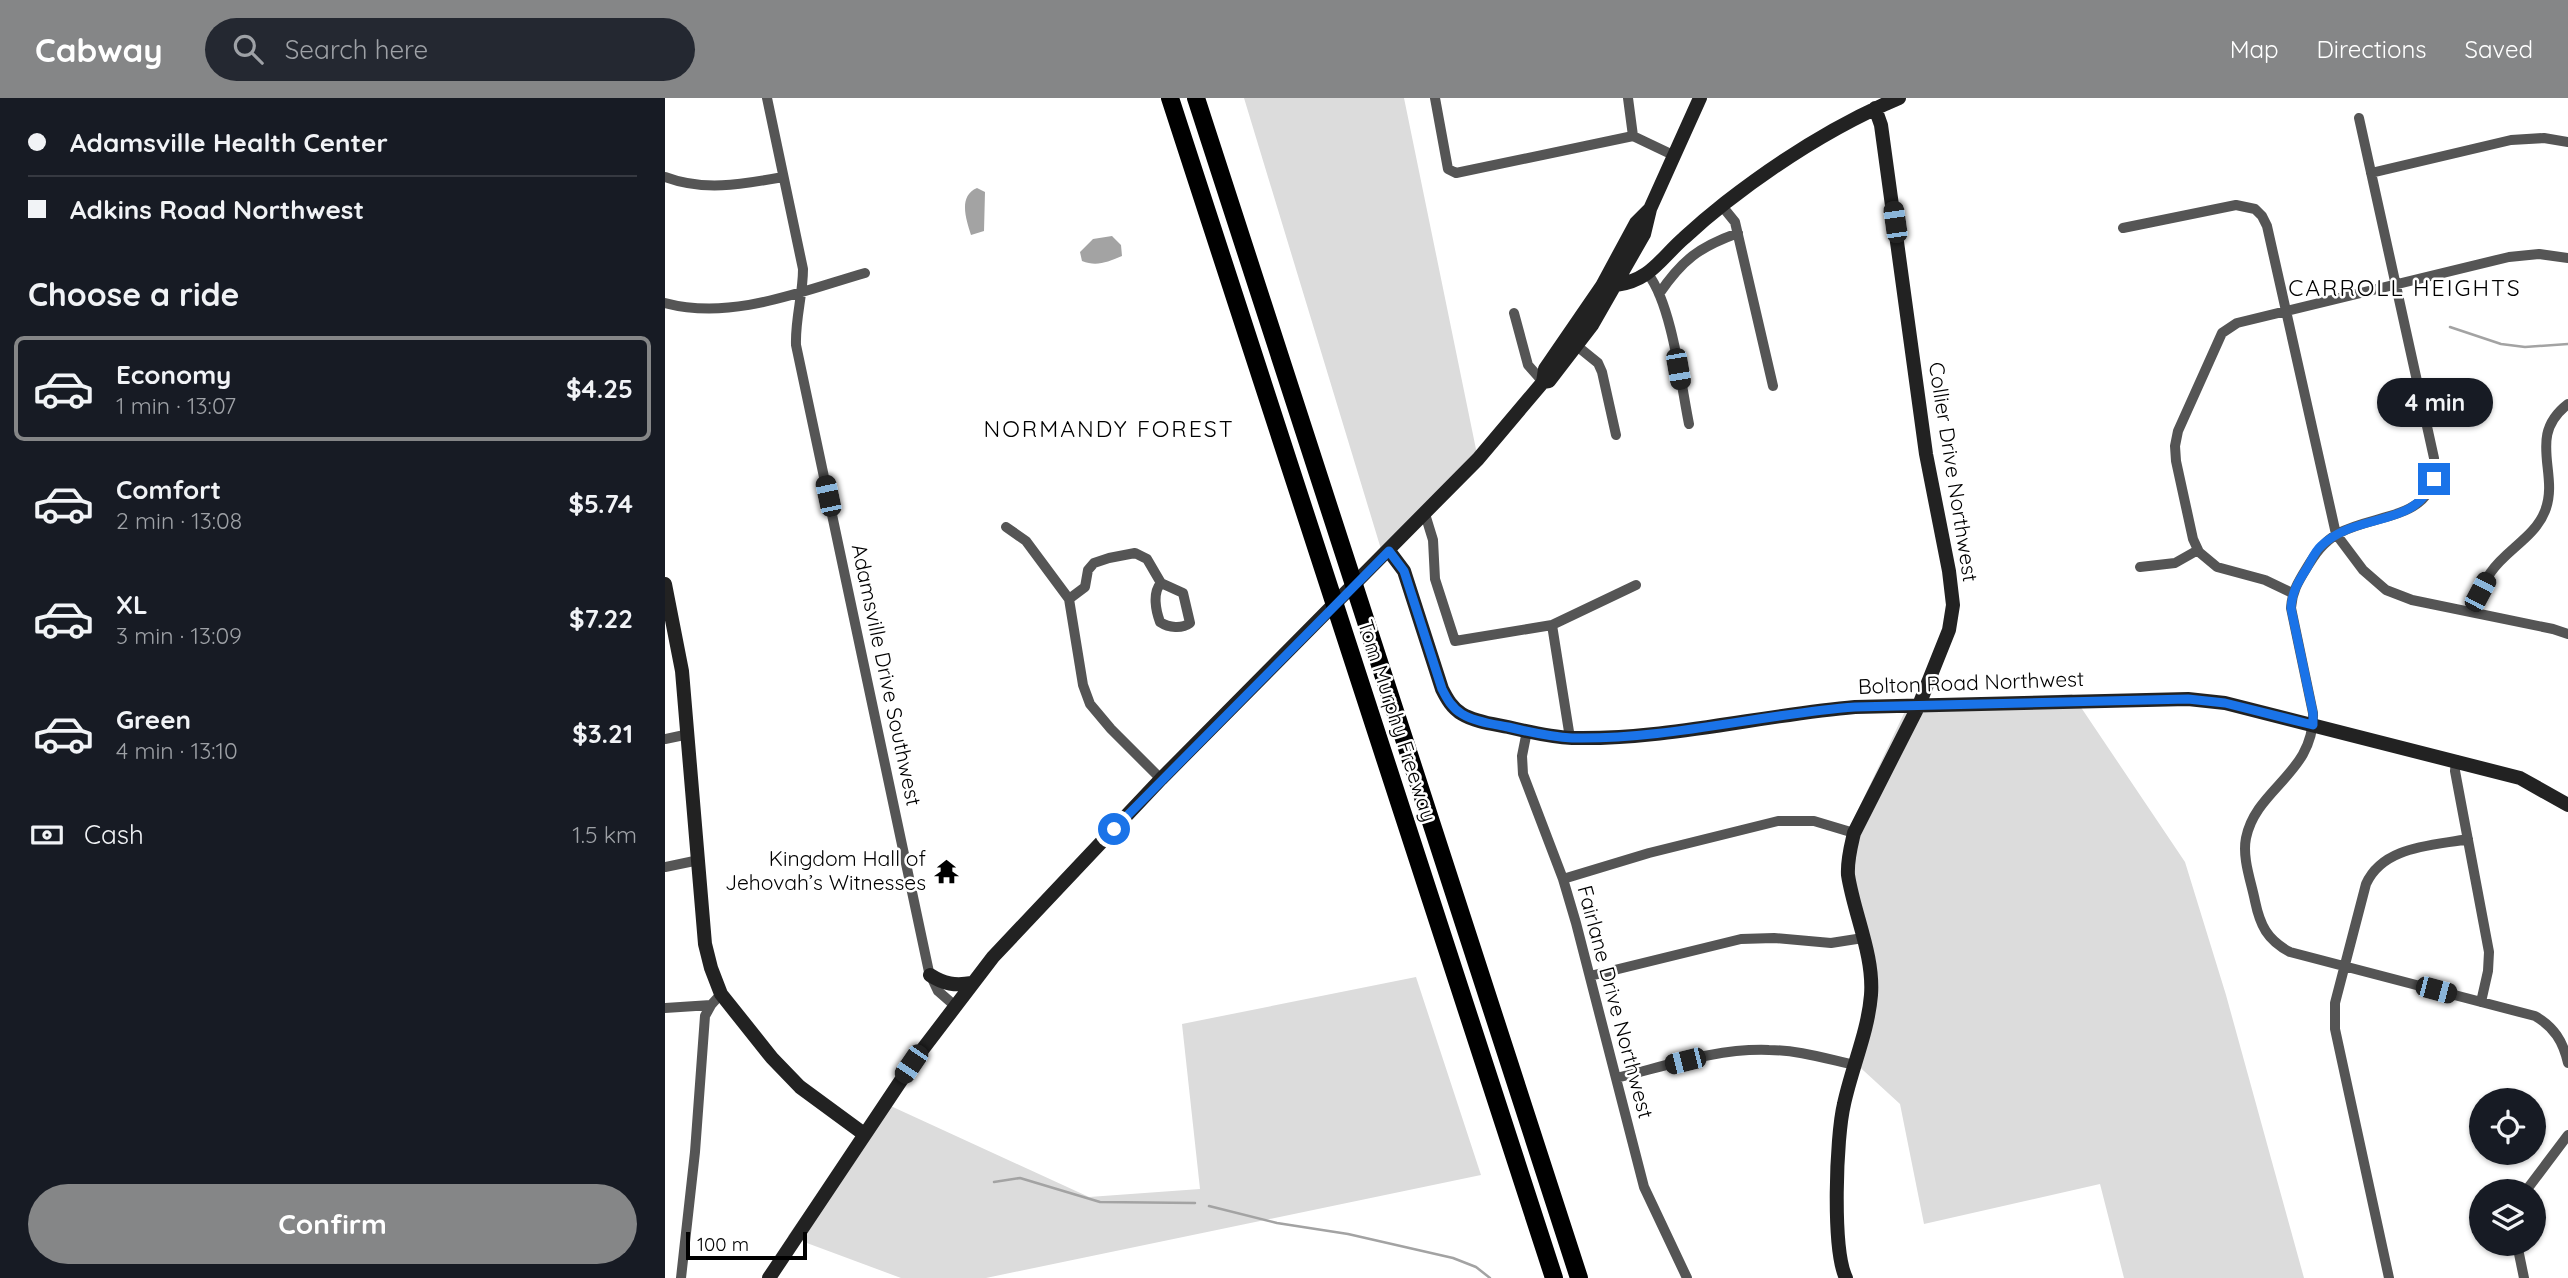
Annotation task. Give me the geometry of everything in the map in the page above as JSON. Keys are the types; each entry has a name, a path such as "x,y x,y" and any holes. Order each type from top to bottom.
{"highway":[{"name":"Tom Murphy Freeway","path":"1170,98 1554,1278"},
{"name":"Tom Murphy Freeway","path":"1196,98 1579,1278"}],"main road":[{"path":"1543,382 1549,381 1577,346 1616,285 1644,234 1650,209 1700,98"},
{"path":"1616,285 1634,282 1648,274 1683,238 1722,206 1808,146 1875,108 1899,98"},
{"name":"Collier Drive Northwest","path":"1846,1278 1838,1245 1839,1138 1843,1105 1866,1025 1871,994 1870,972 1848,873 1849,853 1854,833 1919,705 1949,630 1953,605 1926,454 1881,125 1875,108"},
{"path":"769,1278 865,1133 972,983 1035,910 1161,779 1478,459 1543,382 1545,369 1602,286 1636,223 1650,209"},
{"name":"Bolton Road Northwest","path":"1389,551 1404,571 1442,689 1450,703 1471,719 1570,738 1675,731 1809,711 1919,705 2188,699 2225,703 2456,760 2520,778 2568,805"},
{"path":"665,584 670,631 689,734 705,944 711,968 721,994 764,1048 800,1087 865,1133"},
{"path":"930,975 941,982 957,985 972,983"}],"street":[{"name":"Adamsville Drive Southwest","path":"767,98 803,269 796,345 930,975 938,991 954,1005"},
{"path":"1435,98 1448,169 1455,173 1633,136 1675,156"},
{"path":"1628,98 1633,136"},
{"path":"2359,118 2434,458 2434,479 2425,497 2411,509 2359,524 2336,534 2319,547 2292,593 2291,608 2313,713 2313,725 2297,765 2252,819 2246,839 2245,857 2259,919 2270,939 2290,952 2535,1016 2545,1022 2561,1041 2568,1063"},
{"path":"2371,173 2511,140 2544,138 2568,142"},
{"path":"665,177 699,186 731,186 783,177"},
{"path":"2123,229 2235,205 2255,209 2267,226 2336,534 2363,570 2386,590 2412,600 2568,634"},
{"path":"1722,206 1735,222 1773,386"},
{"path":"1659,294 1676,269 1691,257 1738,233"},
{"path":"2292,593 2265,580 2217,567 2207,561 2193,539 2175,446 2178,431 2222,333 2237,323 2286,310 2509,257 2539,254 2568,258"},
{"path":"665,303 698,308 745,306 865,273"},
{"path":"1648,274 1659,294 1673,341 1689,424"},
{"path":"1514,313 1528,365 1543,382"},
{"path":"1577,346 1598,363 1602,372 1616,435"},
{"path":"2474,612 2490,573 2534,529 2544,514 2549,494 2546,436 2554,418 2568,404"},
{"path":"1425,514 1433,540 1435,579 1455,641 1552,625 1636,585"},
{"path":"1006,527 1026,541 1069,599 1083,685 1090,704 1161,779"},
{"path":"2140,567 2175,564 2198,550"},
{"path":"1069,599 1085,587 1088,570 1094,564 1135,553 1151,565 1161,583 1186,597 1190,623 1186,626 1165,625 1160,622 1156,593 1157,586 1161,583"},
{"path":"1552,625 1570,738"},
{"name":"Fairlane Drive Northwest","path":"1527,731 1521,756 1523,774 1563,879 1644,1187 1687,1278"},
{"path":"665,739 689,734"},
{"path":"2456,760 2455,771 2489,952 2481,1002"},
{"path":"1563,879 1649,853 1778,821 1814,821 1854,833"},
{"path":"2389,1278 2335,1029 2335,1003 2366,884 2377,866 2397,853 2467,839"},
{"path":"665,867 699,860"},
{"path":"1590,976 1741,939 1774,938 1831,943 1863,938"},
{"path":"681,1278 695,1152 705,1016 721,994"},
{"path":"665,1008 711,1005"},
{"path":"1616,1078 1708,1055 1747,1050 1795,1052 1854,1065"},
{"path":"2535,1179 2568,1135"},
{"path":"2519,1256 2524,1278"}],"shaded area":[{"path":"1244,98 1404,98 1478,459 1384,559"},
{"path":"977,188 985,192 984,231 971,235 965,202 967,196"},
{"path":"1112,236 1121,245 1122,256 1097,264 1082,261 1080,252 1093,239"},
{"path":"2072,694 2185,862 2226,995 2304,1278 2124,1278 2100,1184 1924,1224 1900,1104 1852,1060 1870,977 1857,920 1846,835 1908,705"},
{"path":"1416,977 1481,1175 986,1278 901,1278 788,1236 882,1102 1089,1197 1200,1189 1182,1024"}],"waterway":[{"path":"2450,327 2501,344 2525,347 2568,344"},
{"path":"994,1182 1020,1178 1100,1202 1195,1203"},
{"path":"1209,1206 1277,1223 1348,1234 1453,1258 1476,1267 1490,1278"}],"place":[{"name":"Kingdom Hall of Jehovah’s Witnesses","path":"946,871"}],"district":[{"name":"CARROLL HEIGHTS","path":"2405,288"},
{"name":"NORMANDY FOREST","path":"1109,429"}],"route":[{"path":"1114,829 1389,551 1398,559 1404,571 1442,689 1450,703 1471,719 1527,731 1570,738 1623,736 1855,707 2188,699 2225,703 2313,725 2313,713 2291,608 2292,593 2319,547 2336,534 2359,524 2411,509 2425,497 2434,479"}]}
